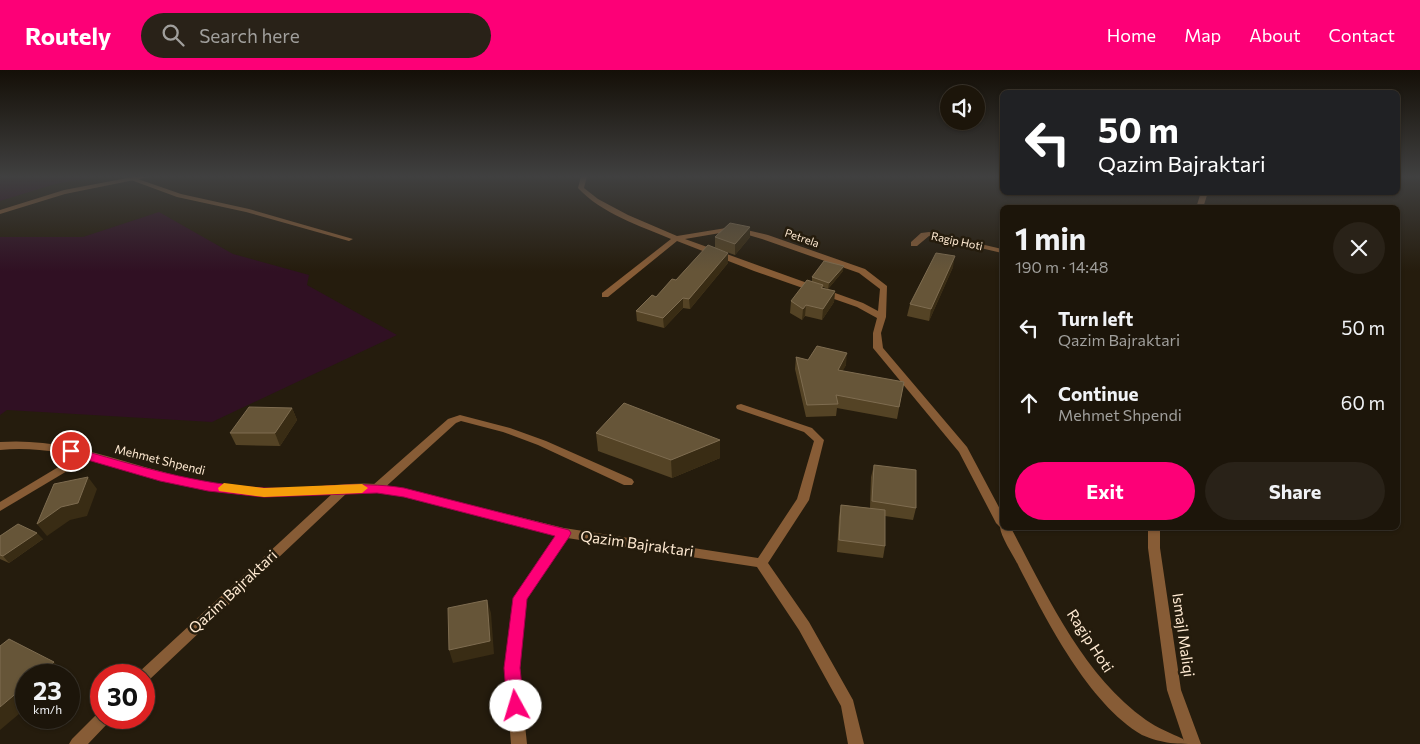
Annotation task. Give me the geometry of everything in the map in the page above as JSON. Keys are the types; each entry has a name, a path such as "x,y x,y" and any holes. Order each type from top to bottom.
{"street":[{"path":"0,212 15,207"},
{"path":"233,207 348,239"},
{"path":"611,207 677,238 860,305 882,316 876,333 878,348 963,450 1000,520"},
{"name":"Petrela","path":"677,238 726,230 738,230 765,237 862,271 884,288 882,316"},
{"name":"Ragip Hoti","path":"914,244 924,235 929,234 1000,251"},
{"path":"605,295 677,238"},
{"path":"741,407 808,430 819,440 803,500 761,563 804,626 848,705 856,744"},
{"path":"377,488 452,420 460,418 506,430 542,443 628,482"},
{"name":"Mehmet Shpendi","path":"0,446 44,445 85,454 160,476 208,486 264,492 345,488"},
{"path":"0,507 85,454"},
{"name":"Qazim Bajraktari","path":"155,666 345,488 377,488 564,533 761,563"},
{"name":"Ragip Hoti","path":"1006,530 1077,657 1105,692 1140,725 1178,744"},
{"name":"Ismajl Maliqi","path":"1154,530 1154,548 1174,690 1193,744"},
{"path":"519,744 512,668 520,598 564,533"},
{"path":"77,744 92,729"}],"shaded area":[{"path":"159,212 233,254 309,275 307,285 397,335 212,422 7,410 0,415 0,237 83,237"}],"building":[{"path":"730,223 750,227 735,244 715,237"},
{"path":"708,245 728,253 689,299 683,298 663,318 636,311 652,295 656,297 672,279 676,280"},
{"path":"936,253 955,256 931,309 910,304"},
{"path":"824,261 844,266 829,283 812,277"},
{"path":"807,280 823,285 821,288 835,291 823,309 806,305 803,309 791,301"},
{"path":"817,346 847,353 838,370 904,382 899,407 836,395 838,404 807,405 796,357 808,360"},
{"path":"624,403 720,440 671,460 596,433"},
{"path":"249,407 292,408 275,433 230,433"},
{"path":"874,465 916,470 916,508 872,501"},
{"path":"88,477 78,503 61,507 37,524 54,484"},
{"path":"841,505 885,510 885,546 839,540"},
{"path":"18,524 37,533 3,556 0,555 0,536"},
{"path":"487,600 490,641 449,650 448,608"},
{"path":"9,639 54,662 52,664 15,664 15,694 0,707 0,646"}],"slow traffic":[{"path":"224,488 264,492 362,488"}],"route":[{"path":"71,451 160,476 208,486 264,492 377,488 564,533 520,598 512,668 516,706"}]}
